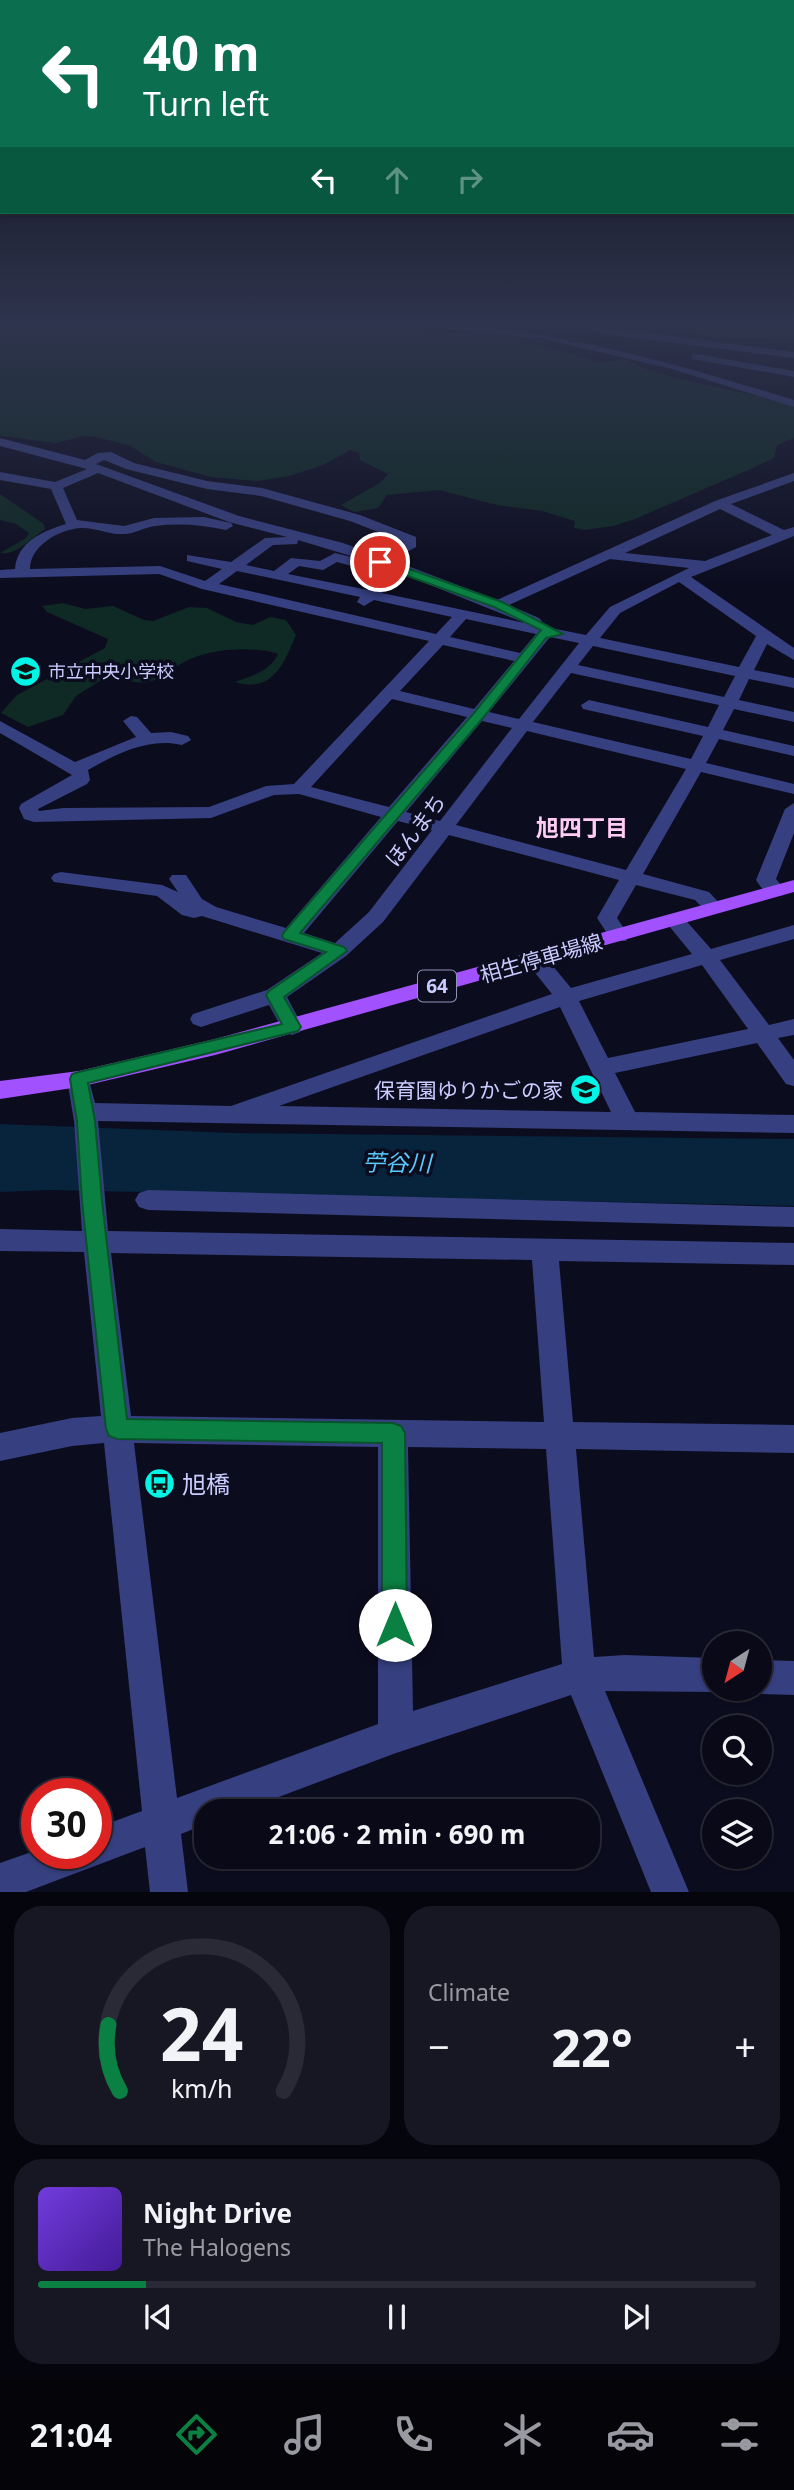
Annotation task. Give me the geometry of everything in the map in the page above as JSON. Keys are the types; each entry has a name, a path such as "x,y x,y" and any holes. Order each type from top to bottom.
{"main road":[{"name":"相生停車場線","path":"0,1090 79,1079 292,1027 785,889"}],"street":[{"path":"0,442 92,466 223,514 325,542 498,605 551,633"},
{"path":"0,475 56,486 92,466 102,456 111,456 130,466 206,485 262,492 355,518 411,540 411,544 380,562"},
{"path":"498,605 720,504 794,477"},
{"path":"56,486 72,523 124,530 154,522 204,521 266,534 277,531"},
{"path":"720,504 789,533"},
{"path":"22,573 24,555 35,544 61,530 80,524"},
{"name":"ほんまち","path":"201,1019 275,995 345,946 396,893 587,641 615,610 680,576 789,533"},
{"path":"207,586 270,541 325,542"},
{"path":"608,555 706,565"},
{"path":"276,576 296,561 323,566 335,557 344,557 391,572 392,576 345,620"},
{"path":"192,558 794,683"},
{"path":"38,587 114,583 144,569"},
{"path":"0,574 160,570 207,586 345,620 525,659"},
{"path":"680,576 794,655"},
{"path":"299,789 462,615"},
{"path":"290,936 525,659 551,633"},
{"path":"619,936 607,918 696,766 746,673 749,659 764,635"},
{"path":"567,667 794,717"},
{"path":"387,693 794,789"},
{"path":"589,705 794,751"},
{"path":"131,720 148,740"},
{"path":"0,726 81,773 81,780 28,807 31,815 41,818 63,814 130,816 211,812 272,790 299,789 702,897 714,908"},
{"path":"76,769 95,759 148,740 168,736 182,740"},
{"path":"785,889 766,880 794,809"},
{"path":"61,878 162,891 171,895 187,911 195,912 202,908"},
{"path":"179,879 195,903 226,918 290,936 345,946"},
{"path":"675,921 706,956 794,1079"},
{"path":"228,1115 566,997 794,932"},
{"path":"535,959 566,997 627,1121"},
{"path":"275,995 292,1027"},
{"path":"601,1068 794,1027"},
{"path":"79,1079 86,1116 92,1201 169,1892"},
{"path":"86,1116 228,1115 794,1124"},
{"path":"148,1200 794,1217"},
{"path":"0,1240 794,1254"},
{"path":"545,1250 577,1657 592,1706 670,1892"},
{"path":"0,1447 72,1432 117,1429 794,1439"},
{"path":"393,1433 396,1735"},
{"path":"112,1841 396,1735 513,1695 582,1675 625,1672 702,1675"},
{"path":"772,1677 794,1678"},
{"path":"0,1882 35,1869"}],"green space":[{"path":"0,410 794,410 794,438 777,445 774,458 635,519 613,526 584,530 574,528 575,521 542,511 497,505 439,490 387,495 378,508 354,512 341,505 380,483 388,474 360,460 359,453 350,450 323,465 289,476 257,481 211,477 156,462 129,445 95,437 84,436 56,443 0,436"},
{"path":"0,494 44,524 45,529 18,549 6,553 0,553 26,538 29,533 16,524 0,520"},
{"path":"63,603 85,609 113,606 144,620 153,621 189,607 207,608 236,622 253,625 270,617 286,620 296,635 275,674 259,684 235,682 265,669 278,654 252,649 219,651 189,659 169,675 146,683 103,679 76,696 63,715 28,727 1,713 17,695 105,648 108,639 47,612 42,606"}],"water":[{"name":"苧谷川","path":"0,1124 235,1133 794,1139 794,1206 50,1190 0,1192"}],"place":[{"name":"市立中央小学校","path":"25,671"},
{"name":"保育園ゆりかごの家","path":"586,1090"},
{"name":"旭橋","path":"159,1483"}],"district":[{"name":"旭四丁目","path":"582,827"}],"route":[{"path":"380,562 498,605 547,626 557,634 545,632 290,936 339,951 275,995 292,1027 79,1079 86,1121 117,1429 393,1433 395,1625"}]}
